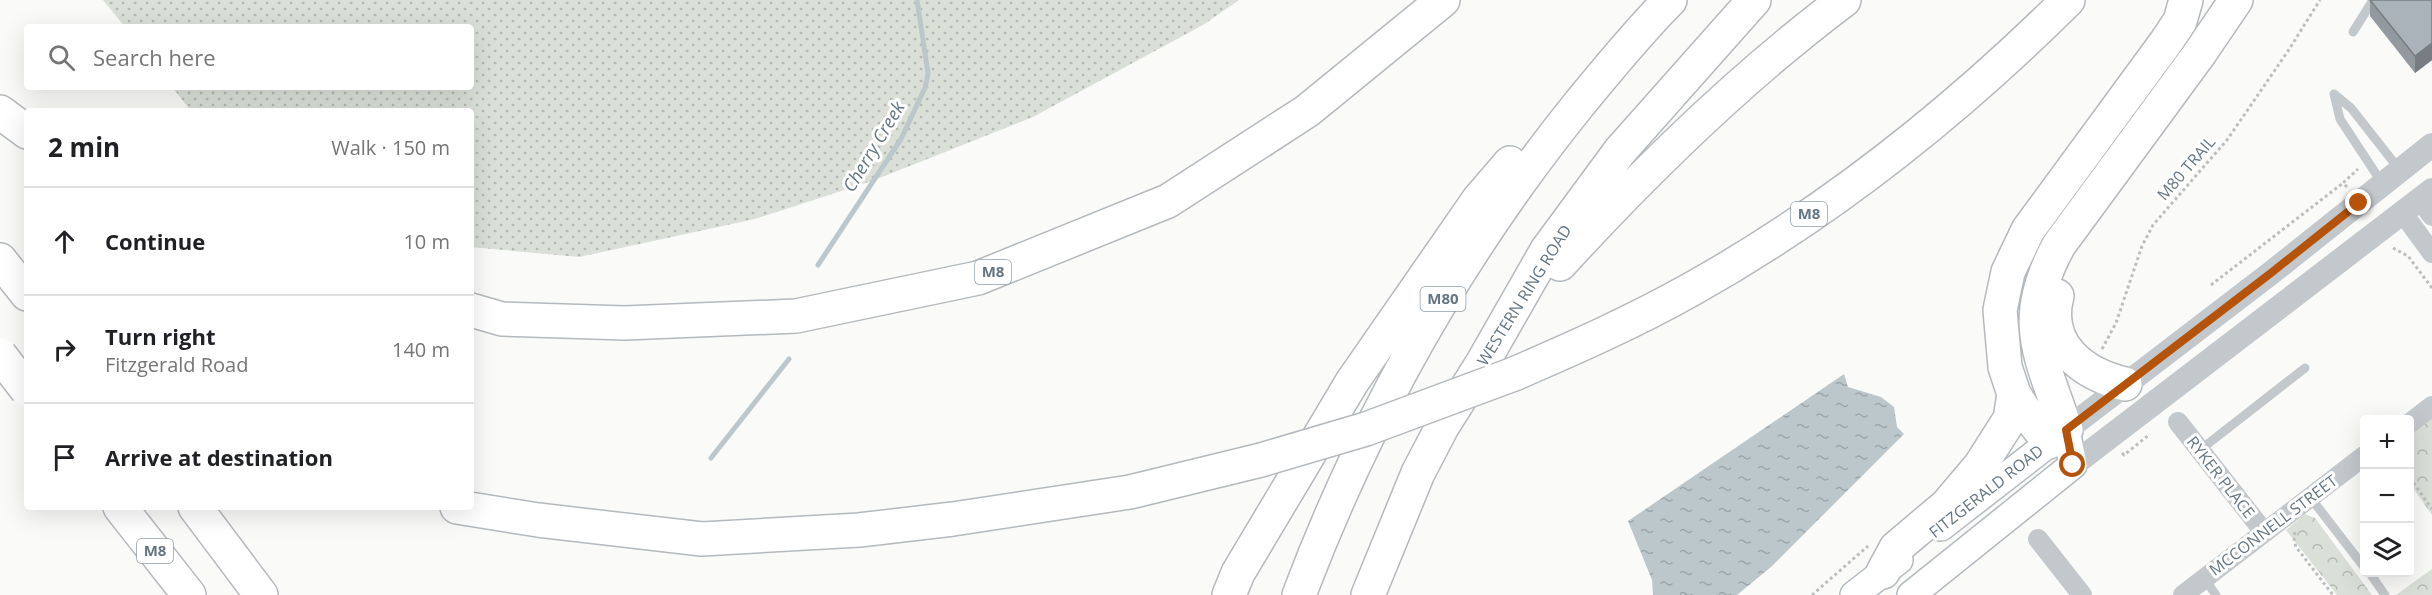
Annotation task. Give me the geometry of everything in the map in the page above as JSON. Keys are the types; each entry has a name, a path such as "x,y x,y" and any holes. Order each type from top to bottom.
{"highway":[{"name":"M8","path":"474,311 502,319 625,323 796,316 978,278 1168,201 1307,111 1443,0"},
{"name":"M80","path":"1299,595 1343,487 1376,420 1454,281 1498,212 1557,132 1637,33 1670,0"},
{"name":"WESTERN RING ROAD","path":"1368,595 1418,473 1442,427 1483,362 1547,250 1614,160 1754,0"},
{"path":"1483,362 1540,285 1687,132 1755,70 1845,0"},
{"name":"M8","path":"474,510 538,520 702,539 859,530 953,519 1130,492 1261,460 1366,429 1514,374 1612,330 1691,289 1772,240 1929,125 2026,42 2068,0"},
{"path":"2057,436 2029,418 2014,394 2005,367 2000,310 2008,272 2028,230 2180,21 2186,0"},
{"path":"2057,436 2038,351 2036,308 2039,288 2047,267 2059,245 2114,172 2236,0"},
{"path":"1229,595 1239,573 1352,382 1479,199 1562,105 1637,33"},
{"path":"0,112 24,130"},
{"path":"2114,172 2067,266 2056,301 2055,319 2059,337 2078,363 2106,379 2125,384"},
{"path":"0,260 24,290"},
{"path":"0,355 24,386"},
{"path":"0,362 24,374"},
{"path":"1883,572 1896,548 1947,505 1980,466 2010,418 2014,394"},
{"name":"M8","path":"122,510 189,595"},
{"path":"197,510 261,595"}],"main road":[{"path":"2057,436 2073,465"},
{"name":"FITZGERALD ROAD","path":"1854,595 2057,436"},
{"name":"FITZGERALD ROAD","path":"1911,595 2073,465"}],"street":[{"name":"FITZGERALD ROAD","path":"2057,436 2271,273 2432,145"},
{"path":"2391,177 2421,204 2432,253"},
{"name":"FITZGERALD ROAD","path":"2073,465 2421,204"},
{"path":"2414,419 2432,406"},
{"name":"RYKER PLACE","path":"2178,422 2264,532"},
{"name":"MCCONNELL STREET","path":"2183,595 2360,459"},
{"path":"2038,539 2082,595"}],"lane":[{"path":"2353,32 2373,0"},
{"path":"2334,94 2351,108 2391,177 2340,119 2334,94"},
{"path":"2200,450 2305,368"},
{"path":"2310,496 2360,562"},
{"path":"2372,577 2385,595"},
{"path":"2204,579 2216,595"}],"path":[{"name":"M80 TRAIL","path":"2098,356 2116,323 2142,246 2153,225 2227,140 2320,0"},
{"path":"2211,285 2343,183"},
{"path":"2386,253 2394,247 2406,254 2432,288"},
{"path":"2124,455 2157,429"},
{"path":"2414,485 2432,509"}],"green space":[{"path":"103,0 1239,0 1203,25 1033,117 872,181 755,219 579,257 474,247 474,108 189,108 174,90 474,90 474,24 123,24"},
{"path":"2432,417 2432,515 2414,490 2414,430"},
{"path":"2305,514 2315,518 2372,595 2337,595 2286,530"},
{"path":"2432,569 2432,595 2396,595"}],"water":[{"path":"1844,374 1848,387 1881,397 1894,407 1897,427 1904,434 1771,567 1737,595 1653,595 1652,580 1628,521"}],"building":[{"path":"2370,0 2432,0 2432,43 2415,56"}],"waterway":[{"name":"Cherry Creek","path":"818,265 901,139 925,88 928,73 917,0"},
{"name":"Cherry Creek","path":"711,458 789,359"}],"route":[{"path":"2073,465 2066,430 2359,203"}]}
